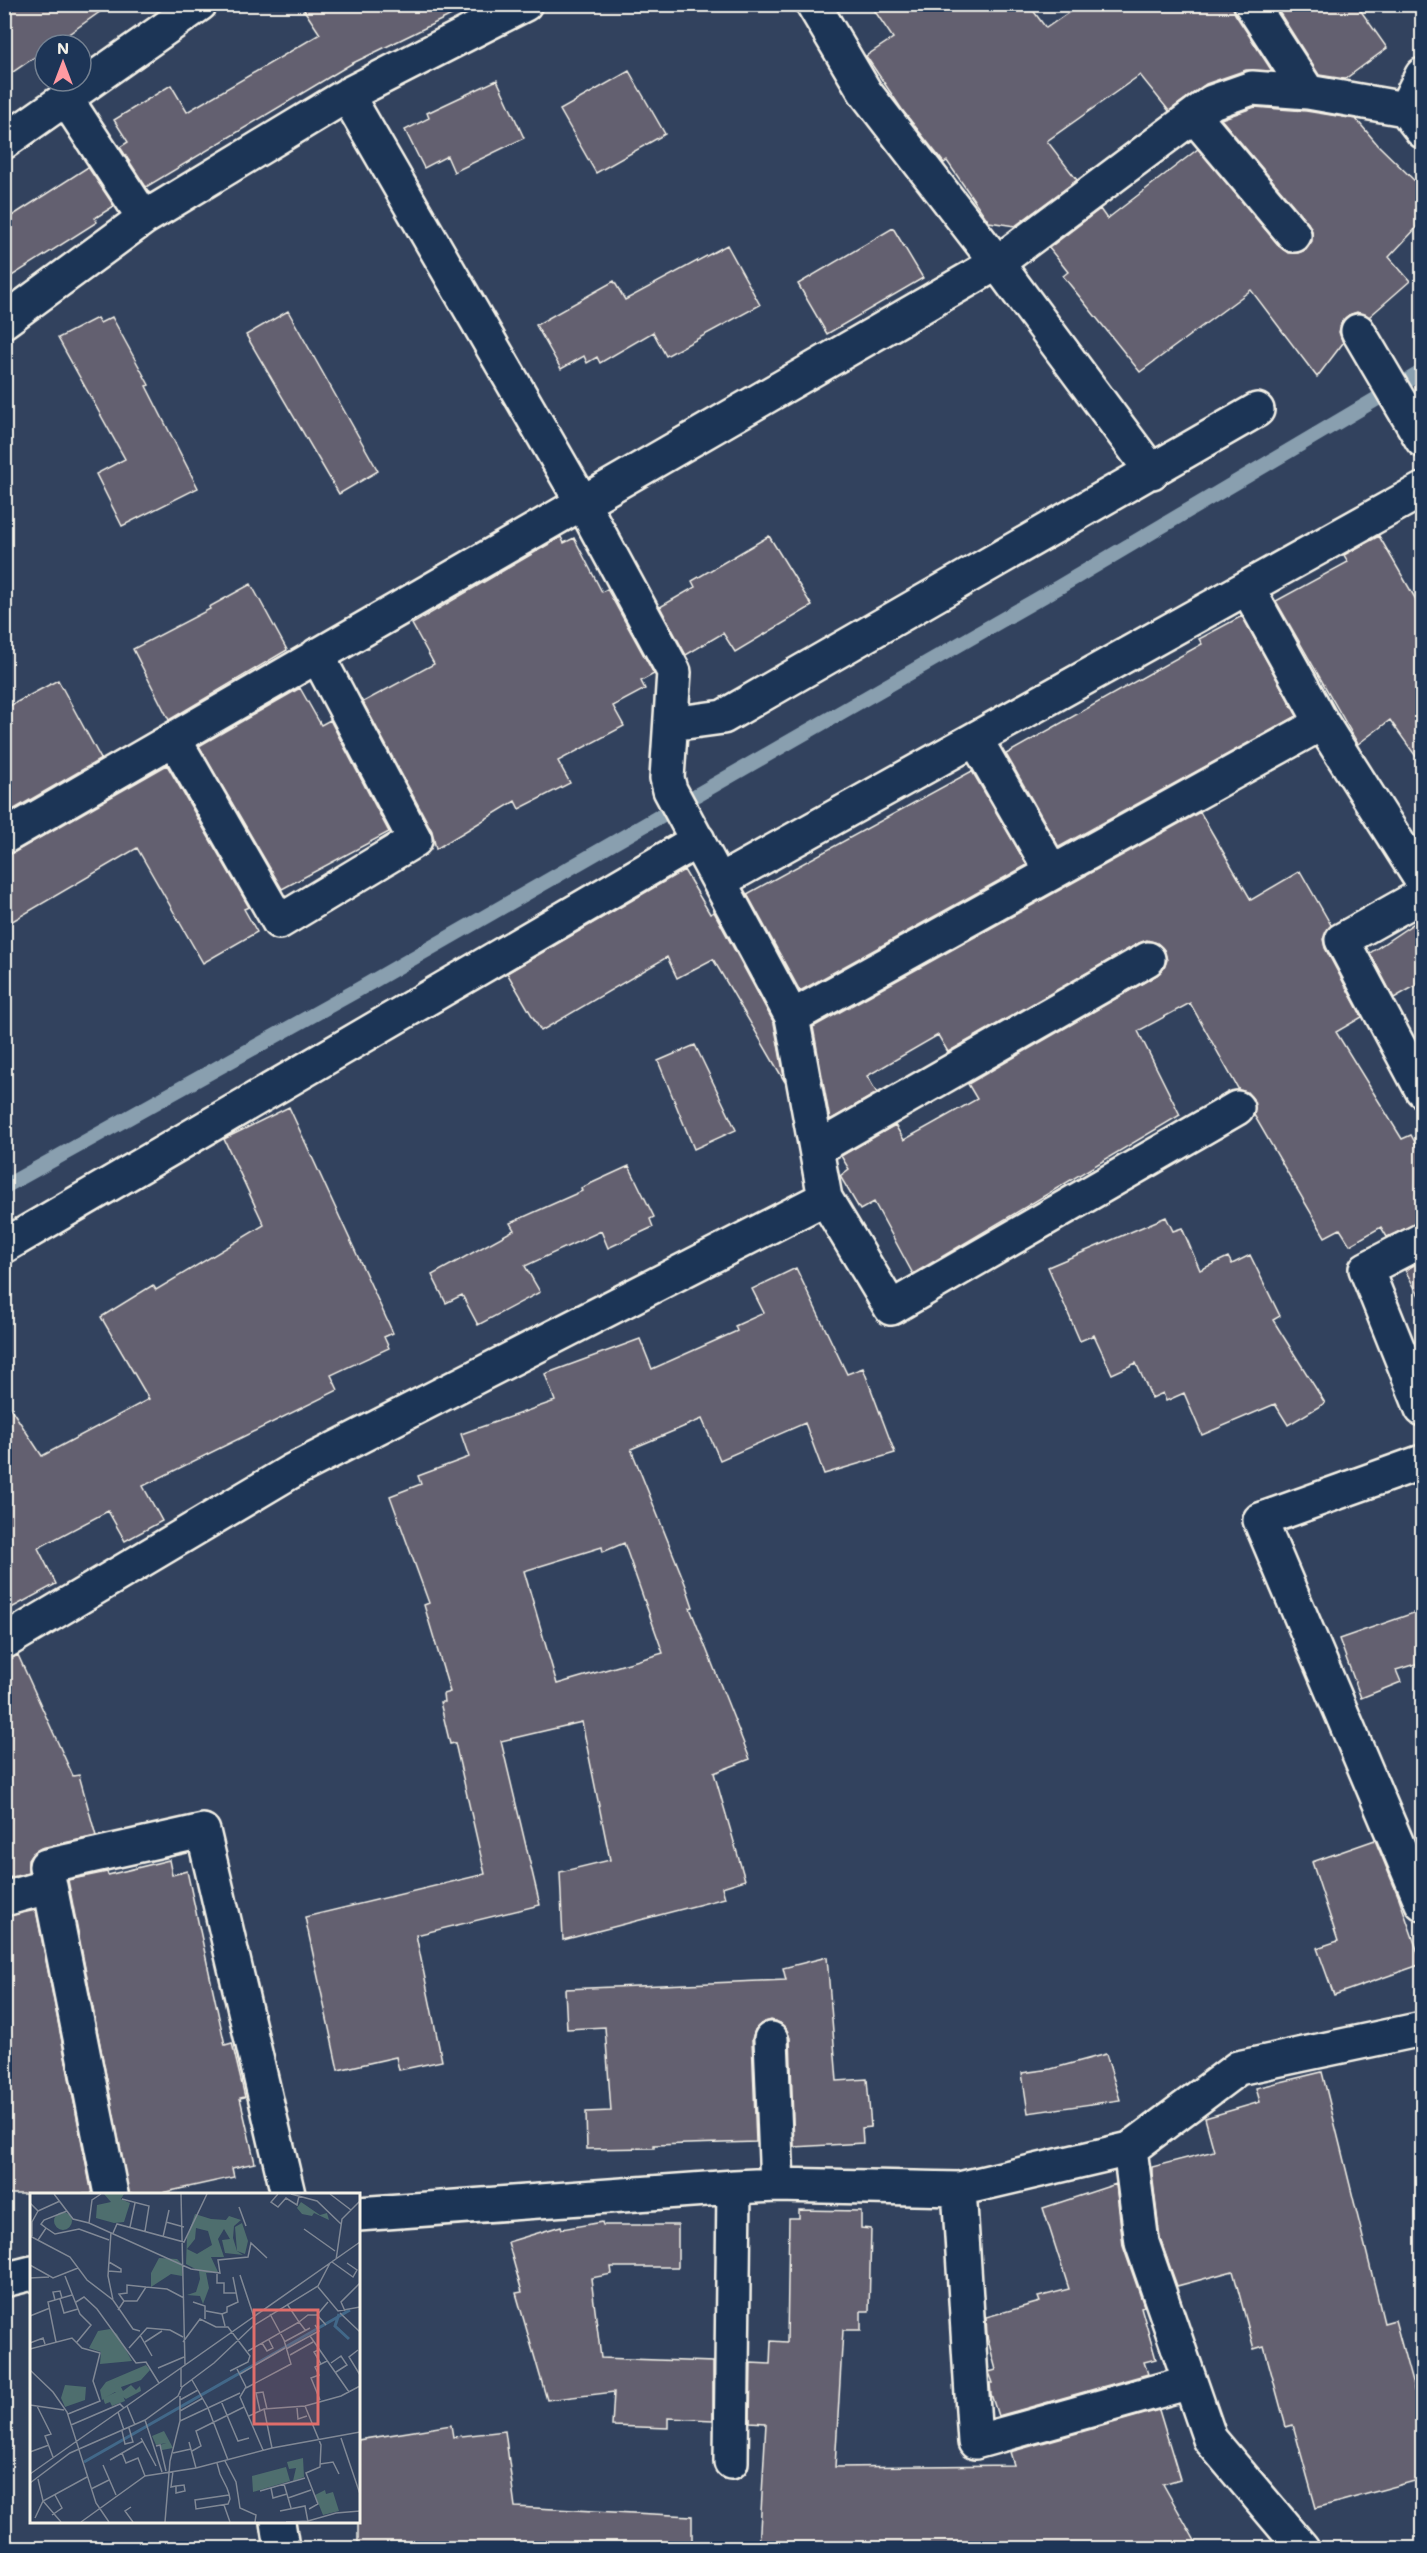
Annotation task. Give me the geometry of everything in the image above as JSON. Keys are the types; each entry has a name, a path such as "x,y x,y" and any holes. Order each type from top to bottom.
{"street":[{"path":"4,142 200,4"},
{"path":"4,321 144,218 347,95 525,4"},
{"path":"813,4 865,92 998,263 1152,472"},
{"path":"1251,4 1308,92"},
{"path":"4,837 998,263 1212,102 1252,88 1308,92 1414,120 1422,75"},
{"path":"347,95 582,502 674,672 667,778 684,815 792,1017 825,1198 891,1308 1237,1108"},
{"path":"66,99 144,218"},
{"path":"1194,116 1294,235"},
{"path":"1359,331 1422,440"},
{"path":"671,724 723,717 1257,410"},
{"path":"720,881 1248,589 1422,490"},
{"path":"1248,589 1322,723 1422,881"},
{"path":"174,739 279,922 415,840 317,655"},
{"path":"792,1017 1322,723"},
{"path":"976,740 1052,872"},
{"path":"4,1246 684,815"},
{"path":"1422,895 1342,940 1422,1090"},
{"path":"816,1149 1148,959"},
{"path":"4,1642 290,1472 825,1198"},
{"path":"1422,1240 1366,1269 1422,1409"},
{"path":"1422,1462 1260,1520 1422,1903"},
{"path":"111,2193 46,1866 203,1831 288,2193"},
{"path":"4,1899 51,1886"},
{"path":"360,2214 777,2185 959,2189 1130,2149 1238,2068 1422,2029"},
{"path":"771,2039 777,2185"},
{"path":"1130,2149 1142,2242 1210,2439 1302,2548"},
{"path":"731,2462 734,2187"},
{"path":"959,2189 975,2442 1190,2382"},
{"path":"4,2280 30,2274"},
{"path":"278,2523 282,2548"}],"building":[{"path":"4,4 111,4 70,33 33,33 33,58 4,78"},
{"path":"300,4 474,4 351,64 146,187 120,147 128,142 114,120 171,85 187,112 320,34"},
{"path":"870,4 1029,5 1046,28 1081,4 1232,4 1235,14 1272,71 1246,70 1206,84 1169,111 1140,75 1047,141 1077,180 1015,226 989,222 947,161 944,163 903,111 866,56 893,38"},
{"path":"1274,4 1356,4 1387,48 1345,79 1319,75"},
{"path":"629,71 665,134 596,173 560,110"},
{"path":"497,80 524,138 454,172 447,156 424,168 405,130 429,118 427,113"},
{"path":"1255,107 1306,111 1356,119 1378,145 1422,188 1422,222 1389,257 1410,281 1369,317 1357,312 1342,321 1339,332 1343,343 1317,377 1251,290 1140,372 1063,276 1068,272 1049,248 1100,209 1107,219 1198,149 1280,247 1288,253 1306,250 1312,241 1312,231 1308,223 1221,119"},
{"path":"88,167 114,206 95,218 97,222 4,281 4,221"},
{"path":"893,228 923,278 827,334 798,284"},
{"path":"727,245 760,305 666,356 653,332 600,363 597,357 587,363 584,356 561,369 536,325 614,281 625,300"},
{"path":"288,311 378,471 339,494 246,335"},
{"path":"112,317 149,385 146,386 198,488 122,526 96,474 125,459 58,338 97,318 100,323"},
{"path":"769,536 812,606 735,652 723,633 686,655 660,607 695,587 692,581"},
{"path":"1379,536 1422,610 1422,765 1390,720 1358,744 1276,601 1348,562 1344,555"},
{"path":"561,537 564,543 574,538 602,592 607,589 654,674 641,681 645,689 613,706 624,726 558,761 570,783 519,809 515,801 436,849 432,831 363,702 434,664 412,624"},
{"path":"251,584 287,650 169,720 133,649 210,609 209,607"},
{"path":"1242,616 1297,716 1059,847 1006,754 1202,644 1199,639"},
{"path":"58,680 101,759 4,815 4,709"},
{"path":"300,688 321,725 330,720 389,832 282,889 199,746"},
{"path":"167,765 249,907 244,909 257,932 203,963 137,848 4,926 4,856"},
{"path":"972,771 1027,865 800,991 747,894"},
{"path":"1200,812 1251,900 1300,871 1331,925 1323,939 1325,948 1362,1017 1336,1032 1402,1139 1411,1135 1422,1155 1422,1221 1387,1237 1381,1227 1350,1245 1340,1229 1325,1237 1254,1115 1253,1099 1247,1092 1239,1090 1190,1003 1138,1031 1180,1115 913,1274 874,1202 860,1210 840,1176 849,1169 841,1156 895,1125 904,1140 977,1099 968,1084 1157,975 1164,968 1167,960 1164,950 1157,943 1147,940 1139,943 948,1052 938,1035 867,1076 877,1093 830,1120 813,1027"},
{"path":"684,870 710,914 714,912 774,1023 785,1082 713,959 677,978 667,957 541,1031 507,973"},
{"path":"1422,918 1422,982 1394,998 1370,953"},
{"path":"695,1045 736,1130 694,1149 658,1061"},
{"path":"289,1107 393,1333 384,1337 389,1348 331,1375 338,1390 143,1486 162,1521 125,1541 108,1511 38,1548 56,1584 4,1612 4,1398 42,1456 149,1399 101,1317 153,1285 156,1290 264,1225 224,1139"},
{"path":"629,1166 654,1217 650,1219 653,1227 608,1248 601,1231 525,1266 540,1292 478,1325 462,1295 446,1303 432,1275 514,1230 510,1223 582,1191 581,1188"},
{"path":"1166,1217 1173,1231 1182,1228 1200,1270 1228,1257 1232,1264 1250,1255 1280,1316 1273,1320 1325,1403 1288,1425 1275,1404 1202,1435 1184,1393 1166,1401 1163,1393 1152,1398 1136,1363 1112,1374 1094,1335 1080,1341 1048,1267"},
{"path":"1422,1261 1422,1301 1405,1270"},
{"path":"796,1268 847,1374 863,1368 895,1453 824,1474 805,1423 720,1460 702,1419 631,1449 686,1586 693,1607 690,1608 750,1759 714,1773 745,1880 722,1887 725,1898 563,1940 560,1872 610,1860 582,1722 501,1741 540,1905 416,1935 442,2061 399,2070 396,2057 338,2070 305,1917 485,1874 455,1743 450,1744 440,1702 444,1702 443,1694 450,1692 424,1605 429,1603 390,1496 421,1484 418,1476 469,1457 461,1434 555,1401 545,1374 640,1339 652,1369 737,1331 735,1326 764,1313 752,1289","holes":["624,1543 663,1653 557,1684 524,1571 602,1547 603,1552"]},
{"path":"1422,1610 1422,1662 1396,1670 1401,1682 1361,1698 1339,1639"},
{"path":"18,1655 73,1776 79,1775 96,1836 41,1848 28,1860 28,1873 4,1879 4,1661"},
{"path":"1375,1840 1399,1898 1422,1964 1334,1995 1317,1948 1338,1941 1312,1862"},
{"path":"169,1860 172,1875 187,1871 225,2045 232,2043 245,2097 240,2098 255,2163 232,2168 234,2177 162,2193 129,2193 68,1880 107,1872 108,1875"},
{"path":"36,1910 92,2193 4,2194 4,1917"},
{"path":"827,1957 837,2081 867,2079 871,2127 862,2128 863,2143 794,2147 790,2038 780,2023 771,2020 761,2024 755,2030 752,2039 756,2142 587,2149 586,2112 611,2111 605,2027 567,2029 565,1989 786,1980 783,1968"},
{"path":"1106,2054 1120,2100 1028,2113 1022,2073 1051,2069"},
{"path":"1322,2072 1384,2323 1395,2320 1422,2419 1422,2479 1316,2508 1293,2425 1286,2427 1264,2346 1254,2349 1233,2271 1177,2286 1160,2239 1152,2167 1214,2151 1205,2118 1260,2102 1256,2088"},
{"path":"1116,2184 1123,2246 1144,2306 1141,2307 1156,2359 1144,2362 1148,2374 998,2416 991,2394 990,2383 993,2383 989,2372 996,2370 987,2336 986,2317 1040,2302 1038,2297 1069,2289 1043,2208"},
{"path":"799,2210 861,2211 861,2228 871,2229 869,2311 861,2311 861,2330 843,2330 835,2467 1014,2465 1010,2452 1159,2410 1180,2479 1163,2484 1199,2548 945,2548 945,2546 759,2548 766,2423 750,2422 751,2363 770,2364 771,2341 787,2342 789,2218 799,2218"},
{"path":"602,2222 603,2225 678,2225 678,2267 611,2267 612,2274 591,2278 601,2358 713,2362 713,2420 668,2418 668,2428 612,2426 614,2392 547,2400 516,2293 522,2292 508,2242 561,2226 562,2229"},
{"path":"451,2425 453,2437 505,2431 515,2507 692,2516 692,2548 358,2548 360,2440"}],"waterway":[{"path":"4,1187 354,992 1059,587 1422,372"}]}
